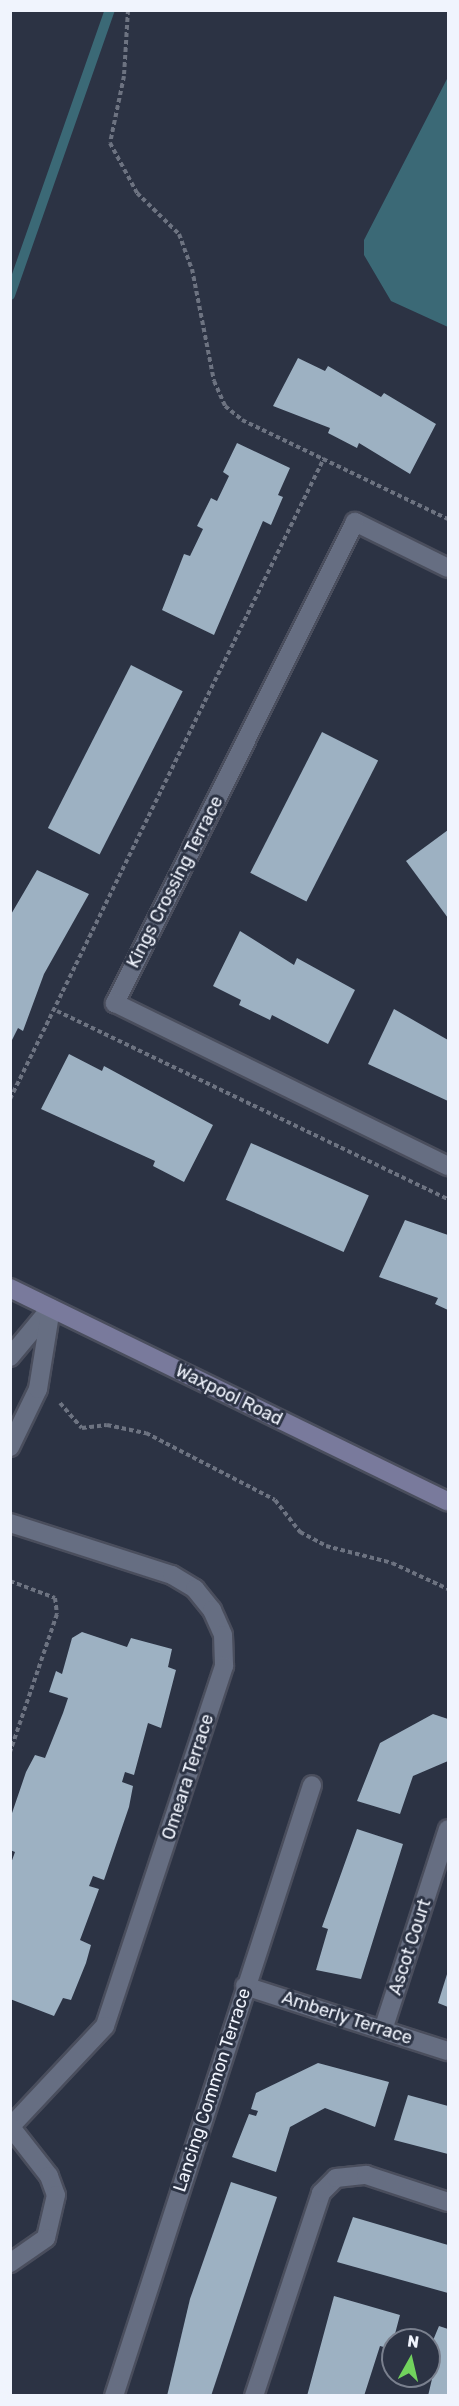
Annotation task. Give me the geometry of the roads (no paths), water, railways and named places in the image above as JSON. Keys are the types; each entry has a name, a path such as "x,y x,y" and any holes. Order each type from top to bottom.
{"street":[{"name":"Kings Crossing Terrace","path":"448,568 355,522 115,1003 448,1166"},
{"name":"Waxpool Road","path":"10,1288 448,1502"},
{"path":"10,1357 51,1308"},
{"path":"10,1447 38,1389 51,1308"},
{"name":"Omeara Terrace","path":"10,1523 172,1575 195,1589 212,1610 223,1635 224,1666 105,2026 11,2125 49,2176 56,2195 46,2238 10,2263"},
{"name":"Lancing Common Terrace","path":"114,2396 312,1785"},
{"name":"Ascot Court","path":"383,2030 448,1829"},
{"name":"Amberly Terrace","path":"245,1986 448,2051"},
{"path":"254,2396 321,2193 336,2178 366,2175 448,2202"}],"water":[{"path":"448,77 448,327 391,301 364,255 364,240"}],"waterway":[{"path":"10,295 110,10"}]}
